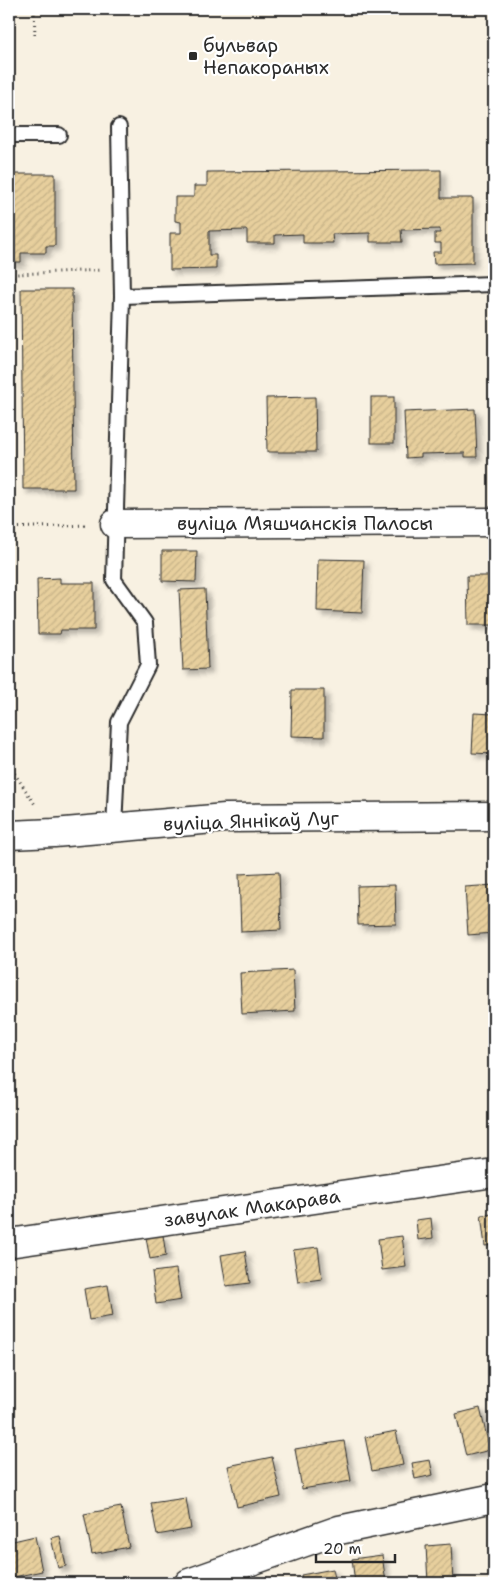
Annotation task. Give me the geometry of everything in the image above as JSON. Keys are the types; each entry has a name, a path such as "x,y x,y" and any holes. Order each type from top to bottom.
{"street":[{"name":"вуліца Мяшчанскія Палосы","path":"115,524 494,522"},
{"name":"вуліца Яннікаў Луг","path":"9,835 54,833 225,818 494,816"},
{"name":"завулак Макарава","path":"9,1242 494,1173"},
{"path":"189,1583 339,1530 494,1498"}],"lane":[{"path":"114,828 119,722 148,665 145,623 114,580 122,296 119,127"},
{"path":"9,135 59,134"},
{"path":"122,296 494,284"}],"path":[{"path":"34,9 36,36"},
{"path":"9,279 16,274 122,268"},
{"path":"9,528 115,524"},
{"path":"9,765 54,833"}],"building":[{"path":"441,170 441,198 473,198 473,263 434,264 433,252 441,252 441,243 435,243 435,233 440,233 440,229 401,230 402,242 370,242 370,233 332,234 333,243 303,243 303,234 275,235 275,243 247,243 247,230 209,231 209,255 216,255 216,269 170,270 170,233 181,233 181,222 175,221 175,197 194,197 194,186 207,186 207,172"},
{"path":"9,174 55,174 55,246 46,246 46,253 21,253 21,262 9,262"},
{"path":"21,289 72,289 74,489 23,489"},
{"path":"315,397 316,452 267,452 266,398"},
{"path":"371,397 394,397 394,443 371,443"},
{"path":"475,409 477,457 465,457 465,453 421,454 421,457 406,458 404,412"},
{"path":"162,551 197,551 196,582 162,581"},
{"path":"318,559 364,560 362,613 317,611"},
{"path":"467,576 494,576 494,625 468,625"},
{"path":"60,578 60,583 94,583 94,630 61,630 60,634 38,634 37,579"},
{"path":"205,589 208,669 183,670 179,590"},
{"path":"292,690 324,690 324,737 291,736"},
{"path":"474,713 494,714 494,754 472,753"},
{"path":"279,872 281,930 241,932 239,874"},
{"path":"395,885 396,924 358,925 357,886"},
{"path":"494,885 494,933 468,935 465,887"},
{"path":"293,970 295,1011 242,1014 240,973"},
{"path":"494,1214 494,1245 485,1246 481,1215"},
{"path":"431,1218 433,1238 418,1240 416,1220"},
{"path":"163,1235 166,1256 150,1259 146,1238"},
{"path":"402,1236 406,1267 382,1270 378,1239"},
{"path":"318,1247 322,1279 298,1282 293,1250"},
{"path":"245,1251 250,1283 226,1286 221,1255"},
{"path":"176,1269 181,1300 156,1304 152,1272"},
{"path":"108,1285 113,1316 89,1320 84,1289"},
{"path":"480,1408 490,1450 466,1456 456,1414"},
{"path":"396,1431 403,1465 372,1471 365,1437"},
{"path":"344,1441 351,1481 302,1489 295,1449"},
{"path":"272,1457 281,1497 237,1507 228,1466"},
{"path":"430,1460 433,1475 415,1479 412,1463"},
{"path":"186,1498 191,1529 157,1535 151,1503"},
{"path":"121,1507 129,1547 92,1554 84,1514"},
{"path":"35,1536 42,1571 9,1578 9,1542"},
{"path":"60,1536 66,1566 58,1568 51,1538"},
{"path":"451,1544 453,1583 428,1583 426,1546"},
{"path":"382,1555 386,1583 355,1583 352,1559"},
{"path":"494,1561 494,1583 492,1583 490,1562"},
{"path":"333,1569 336,1583 303,1583 301,1575"}],"place":[{"name":"бульвар Непакораных","path":"193,56"}]}
